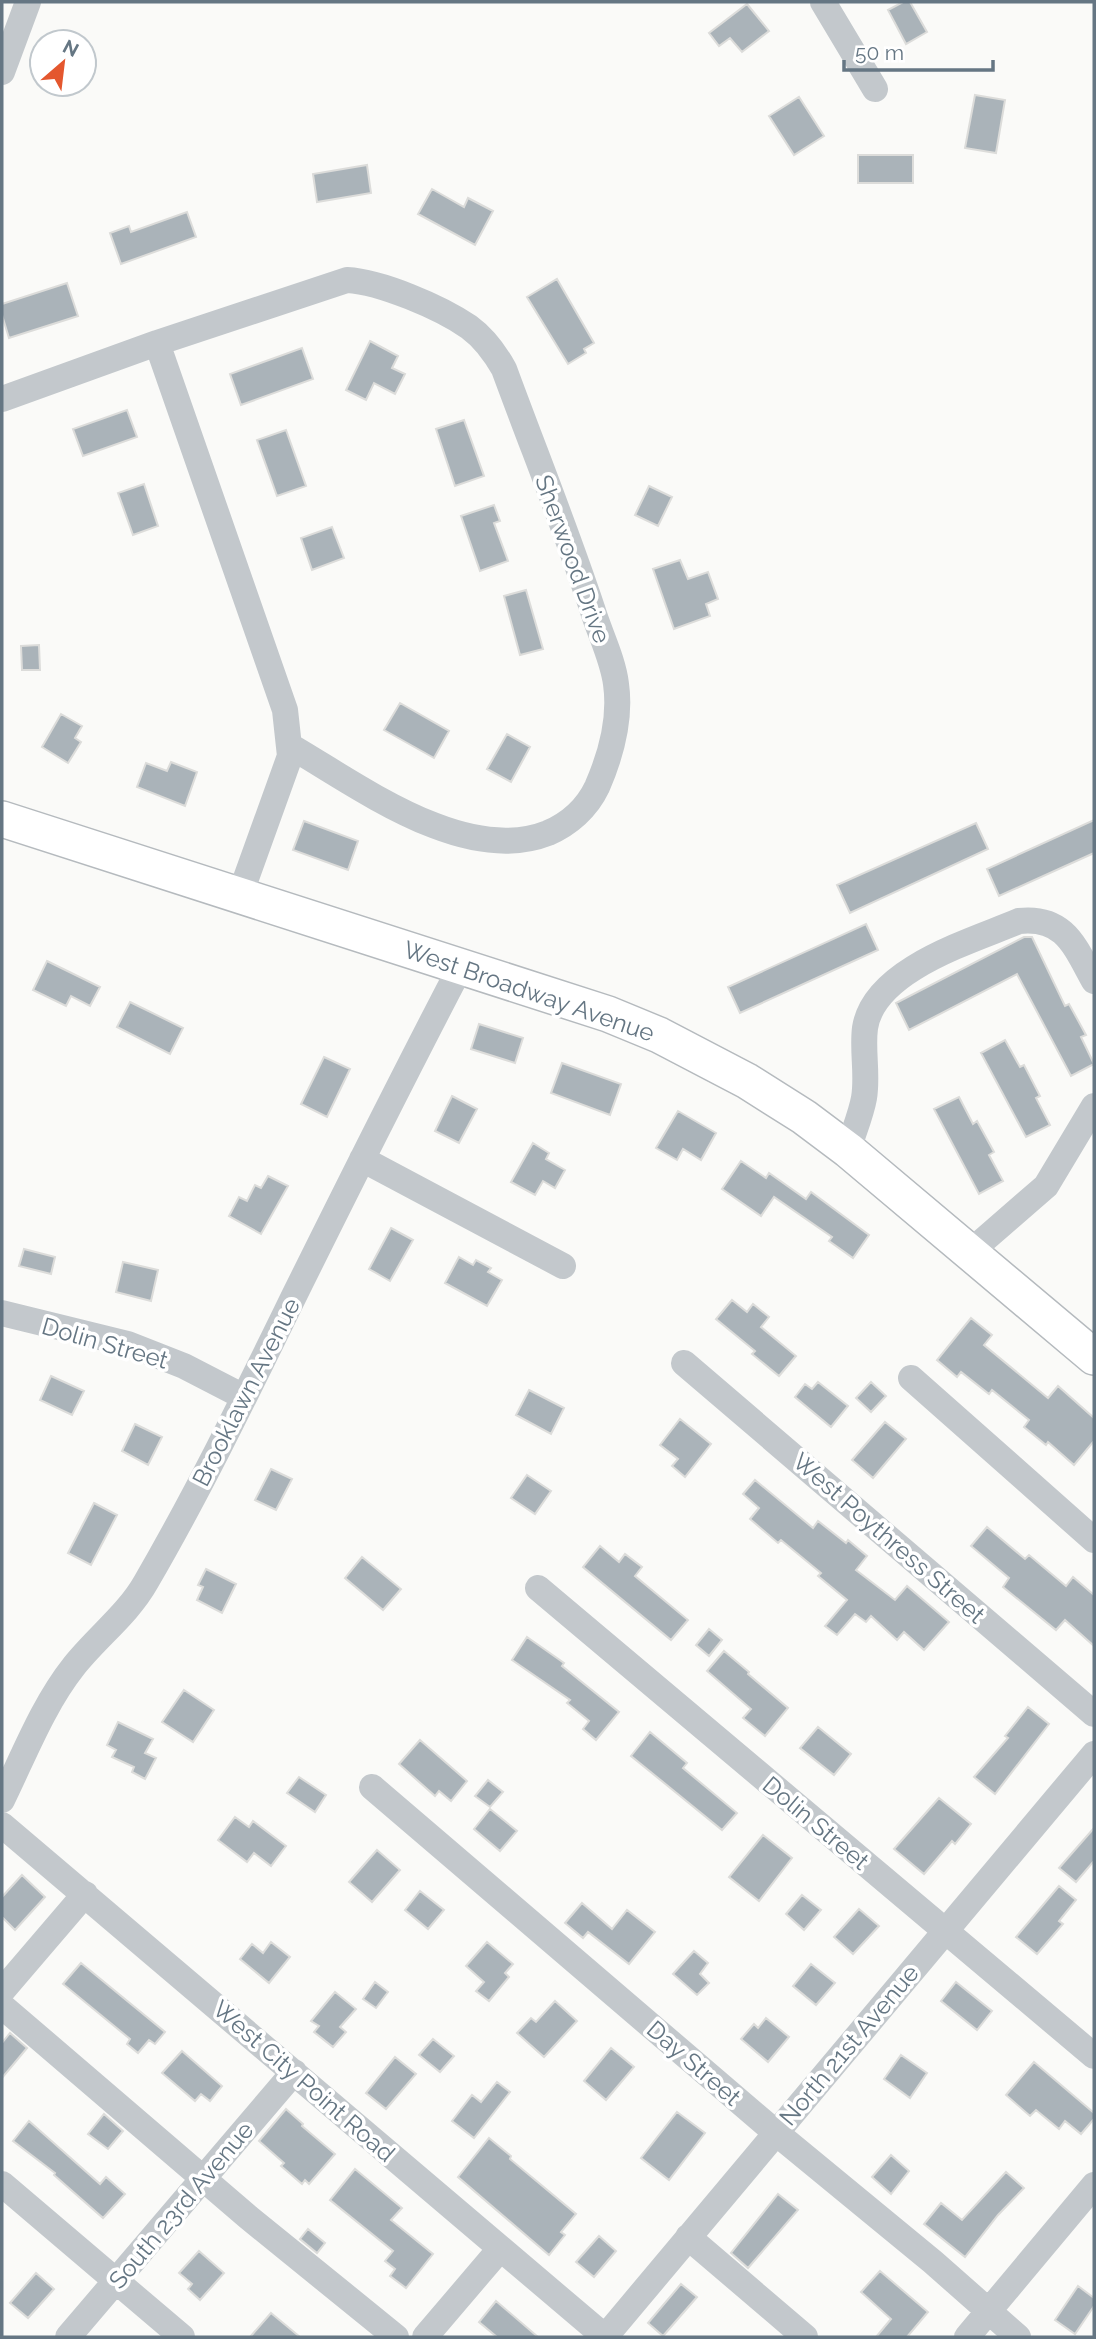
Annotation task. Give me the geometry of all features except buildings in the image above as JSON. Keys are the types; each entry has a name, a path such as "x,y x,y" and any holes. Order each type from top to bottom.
{"main road":[{"name":"West Broadway Avenue","path":"2,819 608,1014 659,1035 747,1081 804,1117 848,1150 1094,1357"}],"street":[{"path":"2,72 28,2"},
{"path":"823,2 875,89"},
{"name":"Sherwood Drive","path":"2,399 347,280 376,284 434,309 468,327 486,342 504,369 583,581 616,682 617,712 613,741 594,793 584,807 558,829 517,841 493,841 469,837 426,822 385,802 290,746"},
{"path":"158,343 285,710 290,755 240,895"},
{"path":"848,1150 864,1098 865,1028 871,1010 881,994 892,984 926,962 1019,921 1034,919 1061,929 1071,940 1094,981"},
{"name":"Brooklawn Avenue","path":"2,1800 46,1710 62,1684 75,1665 113,1625 144,1586 197,1491 461,966"},
{"path":"970,1252 1046,1186 1094,1106"},
{"path":"362,1159 563,1266"},
{"name":"Dolin Street","path":"2,1313 128,1344 184,1366 244,1397"},
{"name":"West Poythress Street","path":"684,1363 1094,1714"},
{"path":"911,1378 1094,1540"},
{"name":"Dolin Street","path":"538,1588 1094,2056"},
{"name":"North 21st Avenue","path":"605,2337 1094,1754"},
{"name":"Day Street","path":"372,1787 1018,2337"},
{"name":"West City Point Road","path":"2,1825 605,2337"},
{"path":"2,1991 85,1894"},
{"path":"2,2006 203,2179 396,2337"},
{"name":"South 23rd Avenue","path":"68,2337 294,2072"},
{"path":"2,2184 182,2337"},
{"path":"967,2337 1094,2185"},
{"path":"688,2237 805,2337"},
{"path":"425,2337 500,2249"}]}
